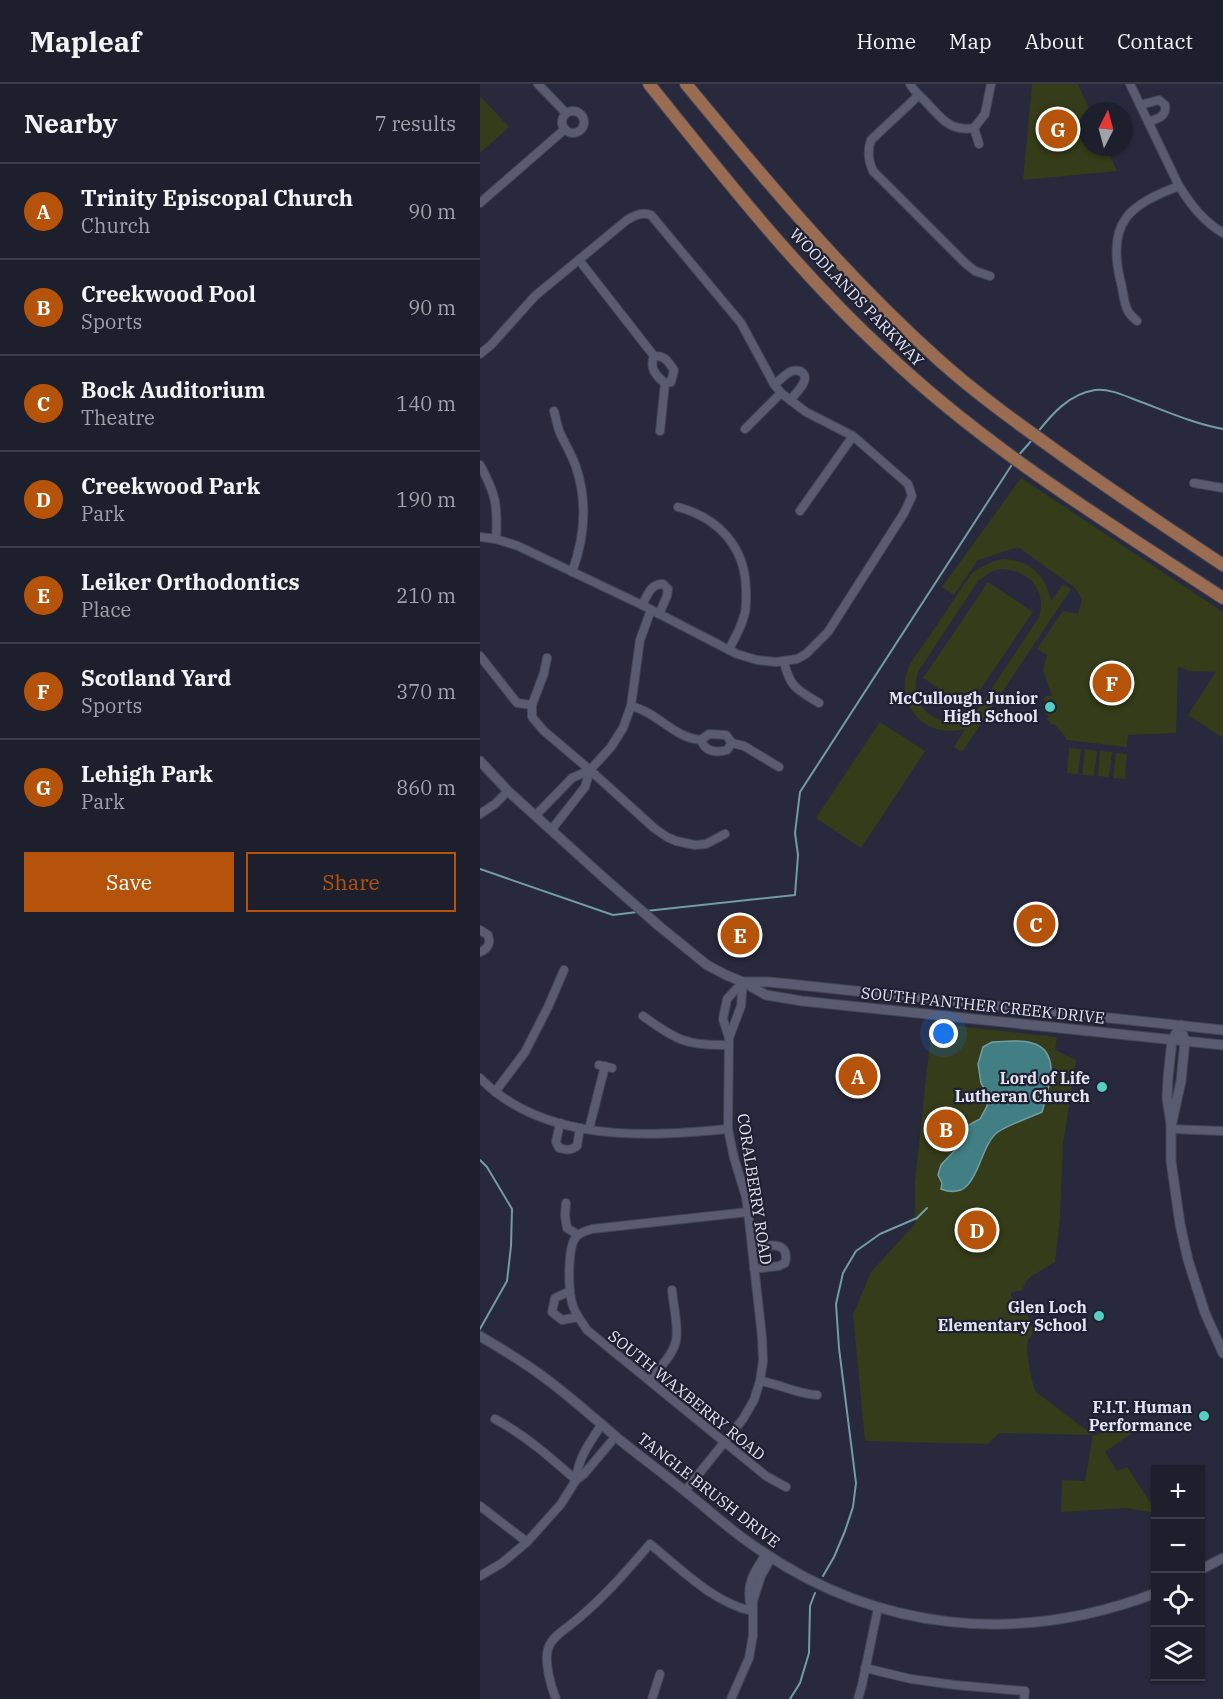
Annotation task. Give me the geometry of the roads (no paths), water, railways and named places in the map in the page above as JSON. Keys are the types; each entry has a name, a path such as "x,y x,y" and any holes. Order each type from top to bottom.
{"main road":[{"name":"WOODLANDS PARKWAY","path":"649,84 812,279 885,353 1007,454 1223,598"},
{"name":"WOODLANDS PARKWAY","path":"686,84 791,211 839,263 942,363 1025,429 1142,512 1223,565"}],"street":[{"path":"538,84 566,113"},
{"path":"910,84 942,120 965,129 974,128 986,114 991,84"},
{"path":"1130,84 1179,186 1205,220 1223,233"},
{"path":"919,95 871,140 868,148 869,161 873,171 965,263 975,271 990,276"},
{"path":"1140,105 1159,100 1165,105 1166,111 1163,115 1148,122"},
{"path":"574,111 579,113 584,124 580,130 568,132 565,129 562,122 566,113 574,111"},
{"path":"974,128 979,144"},
{"path":"480,204 565,129"},
{"path":"1137,321 1128,310 1118,267 1118,235 1127,216 1135,207 1179,186"},
{"path":"480,354 535,296 627,220 644,213 651,215 741,323 781,393 806,412 853,436 908,483 912,496 904,513 828,632 806,654 783,662 757,660 729,650 519,546 480,537"},
{"path":"579,260 654,356"},
{"path":"654,356 660,355 666,358 674,370 671,382 665,383"},
{"path":"654,356 652,368 665,383"},
{"path":"774,384 789,372 795,370 801,372 804,382 790,400"},
{"path":"660,431 665,383"},
{"path":"745,429 781,393"},
{"path":"554,411 559,430 576,465 584,511 583,536 572,572"},
{"path":"801,511 853,436"},
{"path":"480,465 496,500 496,539"},
{"path":"1194,483 1223,488"},
{"path":"678,507 693,511 720,528 733,543 742,560 746,576 745,614 729,650"},
{"path":"642,605 652,587 663,584 668,589 659,614"},
{"path":"536,815 572,778 590,770 611,747 623,728 631,706 640,640 651,610"},
{"path":"480,656 517,703 532,705"},
{"path":"547,658 532,705 532,717 544,731 654,828 676,841 686,844 706,844 725,834"},
{"path":"783,662 789,681 796,689 819,703"},
{"path":"631,706 654,716 684,737 701,740 709,734 726,735 732,743 744,746 779,767"},
{"path":"701,740 706,749 712,752 727,750 732,743"},
{"name":"SOUTH PANTHER CREEK DRIVE","path":"480,761 508,791 640,911 707,965 766,995 802,1001 1223,1045"},
{"path":"552,830 585,787 590,770"},
{"path":"480,814 508,791"},
{"path":"480,930 488,935 489,942 486,949 480,952"},
{"path":"495,1092 525,1052 564,970"},
{"name":"SOUTH PANTHER CREEK DRIVE","path":"743,982 770,982 1223,1029"},
{"name":"CORALBERRY ROAD","path":"685,1491 749,1410 757,1392 763,1361 758,1293 746,1197 728,1129 729,1041 723,1019 727,999 743,982"},
{"name":"CORALBERRY ROAD","path":"729,1041 741,1006 743,982"},
{"path":"644,1016 683,1042 704,1045 729,1041"},
{"path":"1181,1025 1172,1040 1167,1098 1180,1224 1205,1312 1223,1353"},
{"path":"1171,1127 1181,1081 1185,1041 1181,1025"},
{"path":"589,1129 605,1066"},
{"path":"480,1078 495,1092 519,1108 580,1128 650,1135 728,1129"},
{"path":"560,1123 556,1142 559,1148 566,1150 577,1146 580,1128"},
{"path":"1171,1127 1223,1131"},
{"path":"566,1203 567,1228 578,1235 592,1229 748,1212"},
{"name":"SOUTH WAXBERRY ROAD","path":"578,1235 570,1254 570,1291 572,1305 587,1330 766,1476 786,1487"},
{"path":"752,1247 770,1244 780,1246 786,1258 779,1266 754,1269"},
{"path":"649,1380 669,1357 676,1342 672,1290"},
{"path":"570,1291 555,1298 552,1312 562,1320 578,1317"},
{"name":"TANGLE BRUSH DRIVE","path":"480,1336 545,1378 736,1533 768,1556 826,1588 878,1608 923,1618 963,1623 1031,1623 1091,1614 1151,1594"},
{"path":"760,1381 776,1383 803,1394 817,1395"},
{"path":"495,1419 519,1433 576,1480"},
{"path":"576,1480 577,1467 602,1424"},
{"path":"480,1576 502,1563 527,1542 555,1510 576,1480 584,1474 616,1436"},
{"path":"480,1506 527,1542"},
{"path":"556,1699 548,1660 548,1650 554,1638 584,1615 613,1587 650,1544 716,1596 738,1608 752,1611"},
{"path":"731,1699 749,1658 753,1635 752,1611 768,1556"},
{"path":"1205,1567 1223,1558"},
{"path":"858,1699 878,1608"},
{"path":"866,1668 911,1679 1024,1691 1024,1699"},
{"path":"652,1699 660,1674"}],"waterway":[{"path":"1037,433 1069,400 1095,390 1107,390 1183,418 1223,429"},
{"path":"1018,456 1032,440"},
{"path":"646,911 795,895 798,855 795,833 800,792 1013,463"},
{"path":"480,869 613,915 637,912"},
{"path":"480,1160 487,1167 512,1209 507,1281 480,1329"},
{"path":"823,1576 845,1531 853,1507 856,1483 839,1348 836,1304 843,1273 856,1251 880,1234 917,1218 927,1208"},
{"path":"790,1699 800,1683 809,1653 810,1606 815,1593"}],"place":[{"name":"Lehigh Park","path":"1058,129"},
{"name":"Scotland Yard","path":"1112,683"},
{"name":"McCullough Junior High School","path":"1050,707"},
{"name":"Bock Auditorium","path":"1036,924"},
{"name":"Leiker Orthodontics","path":"740,935"},
{"name":"Trinity Episcopal Church","path":"858,1076"},
{"name":"Lord of Life Lutheran Church","path":"1102,1087"},
{"name":"Creekwood Pool","path":"946,1129"},
{"name":"Creekwood Park","path":"977,1230"},
{"name":"Glen Loch Elementary School","path":"1099,1316"},
{"name":"F.I.T. Human Performance","path":"1204,1416"}]}
